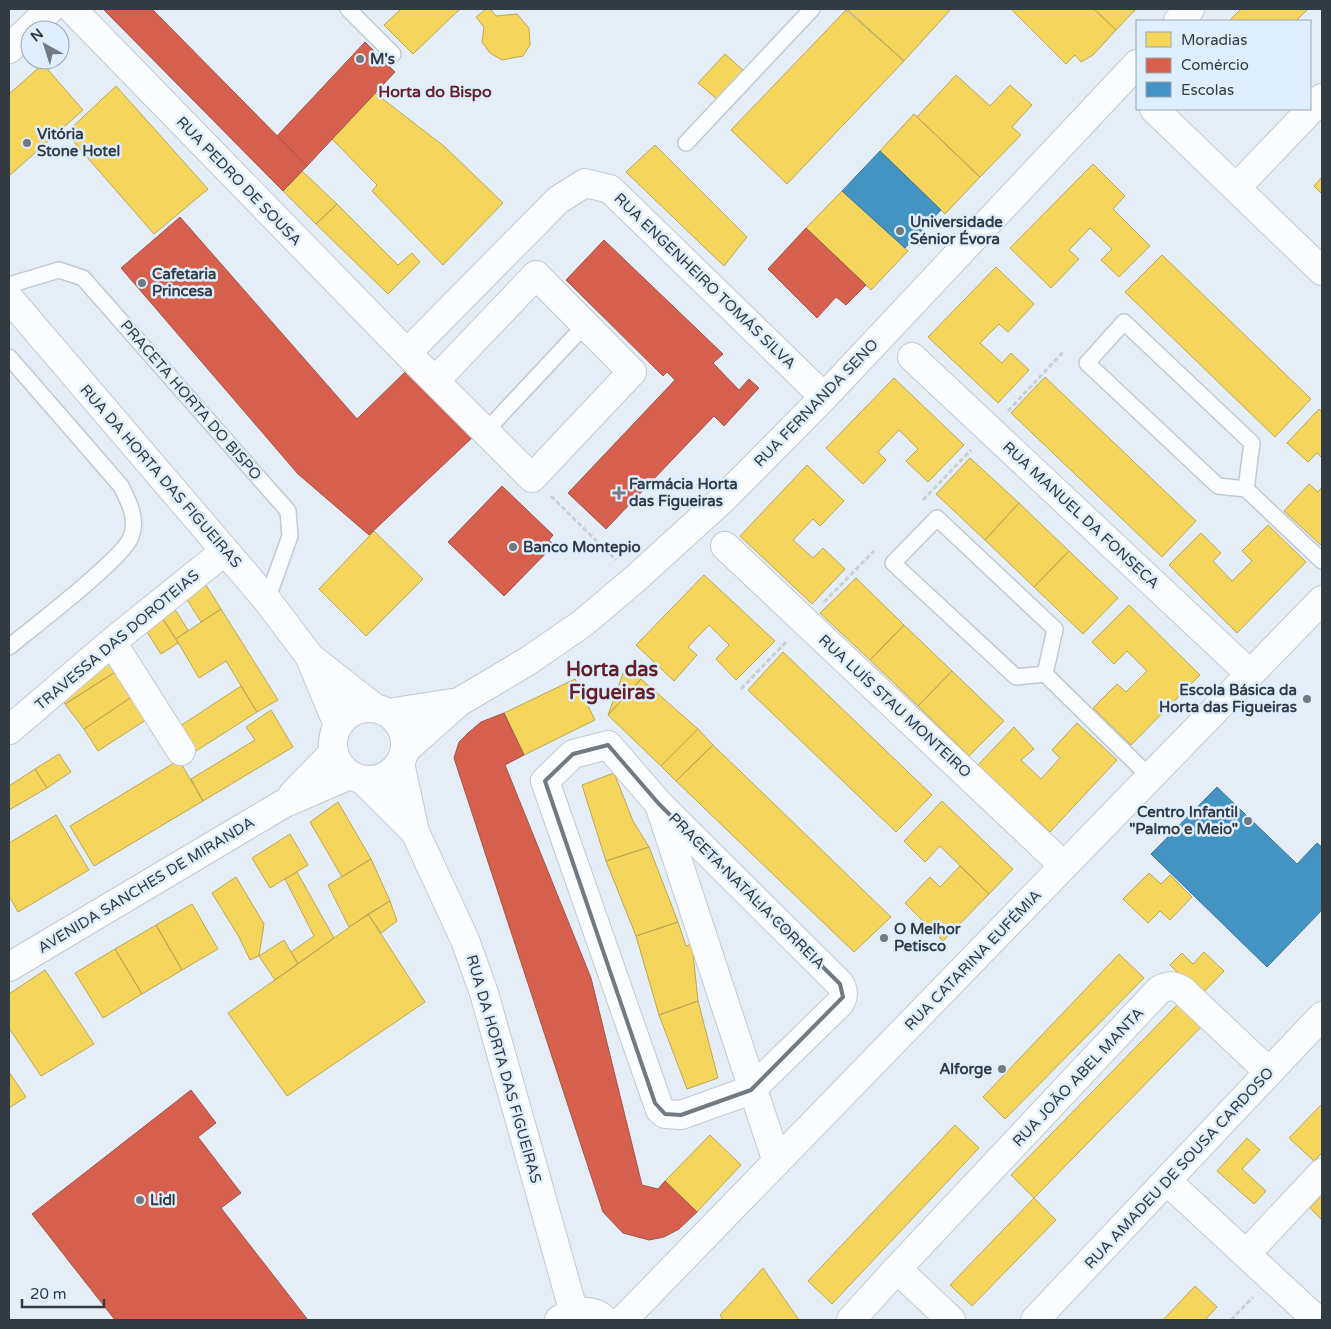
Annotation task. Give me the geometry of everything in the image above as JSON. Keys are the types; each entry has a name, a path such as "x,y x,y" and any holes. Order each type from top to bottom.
{"street":[{"path":"9,49 50,9"},
{"name":"RUA PEDRO DE SOUSA","path":"72,9 407,353 532,478"},
{"path":"1179,20 1190,9"},
{"name":"RUA FERNANDA SENO","path":"402,756 459,702 528,661 567,634 636,579 723,499 1132,78"},
{"path":"1311,110 1322,98"},
{"path":"1155,110 1322,271"},
{"path":"1236,188 1311,110"},
{"name":"RUA ENGENHEIRO TOMÁS SILVA","path":"407,353 558,200 585,182 610,189 824,397"},
{"path":"435,381 536,275 632,372 532,478"},
{"name":"RUA DA HORTA DAS FIGUEIRAS","path":"9,298 267,600 310,657 338,725"},
{"name":"RUA MANUEL DA FONSECA","path":"912,357 1250,674"},
{"name":"RUA LUÍS STAU MONTEIRO","path":"725,546 1064,866"},
{"name":"TRAVESSA DAS DOROTEIAS","path":"9,730 112,642 225,551"},
{"name":"RUA CATARINA EUFÉMIA","path":"623,1320 1322,600"},
{"path":"112,642 181,751"},
{"name":"RUA DA HORTA DAS FIGUEIRAS","path":"310,657 381,711"},
{"name":"RUA FERNANDA SENO","path":"381,711 459,702"},
{"path":"360,709 381,711 398,723 404,735 402,756 390,773 377,779 357,777 340,765 334,752 333,738 338,725 348,715 360,709"},
{"path":"659,804 608,745 573,754 545,781 660,1110 666,1114 681,1115 751,1090"},
{"name":"AVENIDA SANCHES DE MIRANDA","path":"283,804 334,752"},
{"name":"RUA DA HORTA DAS FIGUEIRAS","path":"402,756 415,832 465,940 484,993 566,1316 588,1312 605,1320"},
{"name":"RUA DA HORTA DAS FIGUEIRAS","path":"357,777 415,832"},
{"name":"AVENIDA SANCHES DE MIRANDA","path":"10,963 283,804 357,777"},
{"name":"PRACETA NATÁLIA CORREIA","path":"659,804 833,977 843,990 843,997 840,1003 751,1090"},
{"name":"PRACETA NATÁLIA CORREIA","path":"659,804 751,1090 777,1162"},
{"name":"RUA JOÃO ABEL MANTA","path":"851,1320 896,1269 1159,990 1166,986 1174,986 1182,990 1269,1072"},
{"name":"RUA AMADEU DE SOUSA CARDOSO","path":"1035,1320 1322,1016"},
{"path":"1247,1253 1322,1173"},
{"path":"1167,1181 1247,1253 1317,1320"},
{"path":"896,1269 951,1320"}],"lane":[{"path":"348,9 393,54"},
{"path":"686,143 812,9"},
{"name":"PRACETA HORTA DO BISPO","path":"9,285 59,270 83,278 288,511 290,536 267,600"},
{"path":"1246,489 1252,443 1124,322 1087,363 1218,486 1246,489 1322,561"},
{"path":"485,432 585,325"},
{"path":"9,357 121,486 132,508 134,525 131,539 115,558 9,647"},
{"path":"936,518 1055,629 1045,674 1016,677 893,563 936,518"},
{"path":"1045,674 1150,777"}],"path":[{"path":"532,478 636,579"}],"highlighted area":[{"path":"608,745 659,804 840,984 843,997 751,1090 681,1115 665,1114 655,1103 545,781 573,754"}],"building: Moradias":[{"path":"401,9 460,9 413,54 384,25"},
{"path":"486,9 490,9 496,16 517,14 529,28 530,45 523,56 502,60 490,53 482,42 484,27 476,17"},
{"path":"847,9 951,9 904,61"},
{"path":"1013,9 1094,9 1116,30 1093,55 1081,62 1075,55 1066,64"},
{"path":"1094,9 1136,9 1116,30"},
{"path":"1241,9 1308,9 1297,20 1230,20"},
{"path":"846,10 904,61 787,184 731,130"},
{"path":"725,54 744,71 718,100 698,83"},
{"name":"Vitória Stone Hotel","path":"36,70 48,70 83,110 9,176 9,94"},
{"path":"956,75 990,106 1010,85 1032,105 1012,127 1021,135 980,177 917,117"},
{"path":"116,86 208,189 154,234 66,133"},
{"path":"375,93 445,147 503,203 443,265 372,191 377,185 332,139"},
{"path":"914,114 980,177 945,214 880,151"},
{"path":"655,145 747,237 724,266 626,172"},
{"path":"1093,164 1125,196 1113,209 1150,246 1119,277 1101,260 1112,249 1090,228 1069,250 1079,259 1051,288 1010,248"},
{"path":"302,171 337,204 316,224 283,191"},
{"path":"1322,177 1322,194 1314,186"},
{"path":"842,191 908,251 871,290 806,228"},
{"path":"337,204 398,265 412,253 420,262 388,294 316,224"},
{"path":"1162,255 1311,399 1275,437 1125,292"},
{"path":"996,267 1034,304 1008,332 999,324 980,343 1002,363 1011,353 1029,370 998,403 928,337"},
{"path":"1045,377 1196,521 1162,557 1011,413"},
{"path":"894,378 964,445 928,482 906,461 918,449 899,430 878,452 886,460 863,484 826,448"},
{"path":"1319,409 1322,412 1322,458 1317,453 1308,462 1287,443"},
{"path":"970,458 1019,503 985,540 936,494"},
{"path":"807,465 844,501 820,526 813,519 793,540 813,558 823,548 845,569 812,604 740,536"},
{"path":"1309,484 1318,492 1322,487 1322,546 1284,511"},
{"path":"1019,503 1069,551 1034,587 985,540"},
{"path":"1268,525 1306,562 1237,633 1169,565 1201,533 1221,553 1213,561 1232,581 1252,561 1242,551"},
{"path":"374,531 423,579 366,636 319,589"},
{"path":"1069,551 1118,598 1083,634 1034,587"},
{"path":"704,575 775,641 736,680 716,659 729,645 709,625 688,647 697,655 674,681 636,645"},
{"path":"201,577 221,609 201,622 183,593"},
{"path":"856,578 904,625 870,660 820,613"},
{"path":"171,603 188,630 176,639 159,613"},
{"path":"1129,605 1200,675 1131,745 1093,708 1117,684 1126,692 1147,671 1127,651 1114,664 1092,642"},
{"path":"221,609 278,700 257,712 226,661 199,678 176,639"},
{"path":"159,613 178,643 161,654 143,626"},
{"path":"904,625 952,671 918,706 870,660"},
{"path":"783,652 932,795 896,832 748,690"},
{"path":"108,654 120,669 65,704 59,694"},
{"path":"626,665 641,679 608,715"},
{"path":"120,669 136,694 84,729 65,704"},
{"path":"952,671 1004,721 969,756 918,706"},
{"path":"575,679 595,720 524,755 504,713"},
{"path":"641,679 698,729 661,766 608,715"},
{"path":"241,686 257,712 196,751 180,726"},
{"path":"136,694 152,716 98,751 84,729"},
{"path":"271,710 293,747 203,801 191,779 255,740 246,727"},
{"path":"1077,723 1117,760 1050,832 978,765 1014,727 1034,749 1021,760 1041,779 1060,758 1052,750"},
{"path":"698,729 713,745 676,781 661,766"},
{"path":"713,745 891,917 854,952 676,781"},
{"path":"59,754 71,772 47,788 35,769"},
{"path":"179,760 203,801 94,866 70,826"},
{"path":"35,769 47,788 9,810 9,786"},
{"path":"614,773 633,821 649,847 606,861 582,785"},
{"path":"942,801 1013,869 989,894 940,846 925,862 904,841"},
{"path":"338,802 371,859 342,877 310,822"},
{"path":"56,815 89,870 18,912 9,896 9,843"},
{"path":"290,834 308,865 270,888 252,858"},
{"path":"649,847 678,922 636,936 606,861"},
{"path":"371,859 390,901 349,927 328,885"},
{"path":"960,866 989,894 943,941 905,903 930,877 940,887"},
{"path":"297,872 334,938 298,964 291,952 314,936 285,879"},
{"path":"1149,873 1161,884 1170,875 1192,897 1170,920 1160,911 1148,923 1123,899"},
{"path":"236,877 264,924 259,956 250,960 239,937 212,893"},
{"path":"390,901 397,921 381,933 368,914"},
{"path":"192,904 218,949 182,970 156,925"},
{"path":"368,914 425,1002 287,1096 228,1013"},
{"path":"678,922 686,946 692,944 698,1001 659,1015 636,936"},
{"path":"156,925 182,970 142,994 115,949"},
{"path":"284,940 298,964 275,980 259,956"},
{"path":"115,949 142,994 103,1018 75,973"},
{"path":"1204,952 1224,971 1201,995 1170,965 1182,953 1193,964"},
{"path":"1119,954 1144,978 1005,1119 983,1097"},
{"path":"45,970 94,1044 41,1076 9,1028 9,994"},
{"path":"1182,1000 1206,1022 1034,1198 1011,1175"},
{"path":"698,1001 718,1078 687,1089 659,1015"},
{"path":"9,1072 26,1097 9,1108"},
{"path":"1322,1104 1322,1153 1314,1161 1289,1138"},
{"path":"955,1125 979,1148 832,1304 808,1281"},
{"path":"710,1135 741,1165 697,1212 665,1181"},
{"path":"1247,1138 1260,1150 1242,1169 1266,1191 1254,1204 1217,1171"},
{"path":"1322,1195 1322,1220 1310,1208"},
{"path":"1034,1198 1056,1220 972,1306 950,1285"},
{"path":"763,1268 799,1320 723,1320 720,1315"},
{"path":"1195,1286 1217,1307 1205,1320 1163,1320"}],"building: Comércio":[{"path":"103,9 152,9 307,166 283,191"},
{"path":"365,42 395,72 307,166 277,136"},
{"path":"180,217 357,419 406,371 474,436 369,535 298,474 121,268"},
{"path":"806,228 866,285 846,305 836,297 817,318 768,269"},
{"path":"604,240 723,354 713,363 739,390 749,379 759,388 724,426 714,416 606,529 568,493 675,380 667,372 663,376 566,280"},
{"path":"502,486 553,535 549,540 554,545 504,596 448,542"},
{"path":"504,713 524,755 505,765 591,978 642,1185 658,1189 665,1181 697,1212 679,1229 664,1237 649,1240 623,1233 603,1212 454,758 459,742 468,733 481,722"},
{"name":"Lidl","path":"191,1090 216,1123 198,1137 241,1193 221,1208 308,1320 115,1320 32,1214"}],"building: Escolas":[{"path":"880,151 941,210 905,248 842,191"},
{"name":"Centro Infantil \"Palmo e Meio\"","path":"1217,787 1297,864 1317,843 1322,847 1322,910 1267,967 1151,854"}],"place":[{"name":"M's","path":"360,59"},
{"name":"Vitória Stone Hotel","path":"27,143"},
{"name":"Universidade Sénior Évora","path":"900,231"},
{"name":"Cafetaria Princesa","path":"142,283"},
{"name":"Farmácia Horta das Figueiras","path":"619,493"},
{"name":"Banco Montepio","path":"513,547"},
{"name":"Escola Básica da Horta das Figueiras","path":"1307,699"},
{"name":"Centro Infantil \"Palmo e Meio\"","path":"1248,821"},
{"name":"O Melhor Petisco","path":"884,938"},
{"name":"Alforge","path":"1002,1069"},
{"name":"Lidl","path":"140,1200"}],"district":[{"name":"Horta do Bispo","path":"435,91"},
{"name":"Horta das Figueiras","path":"612,680"}]}
